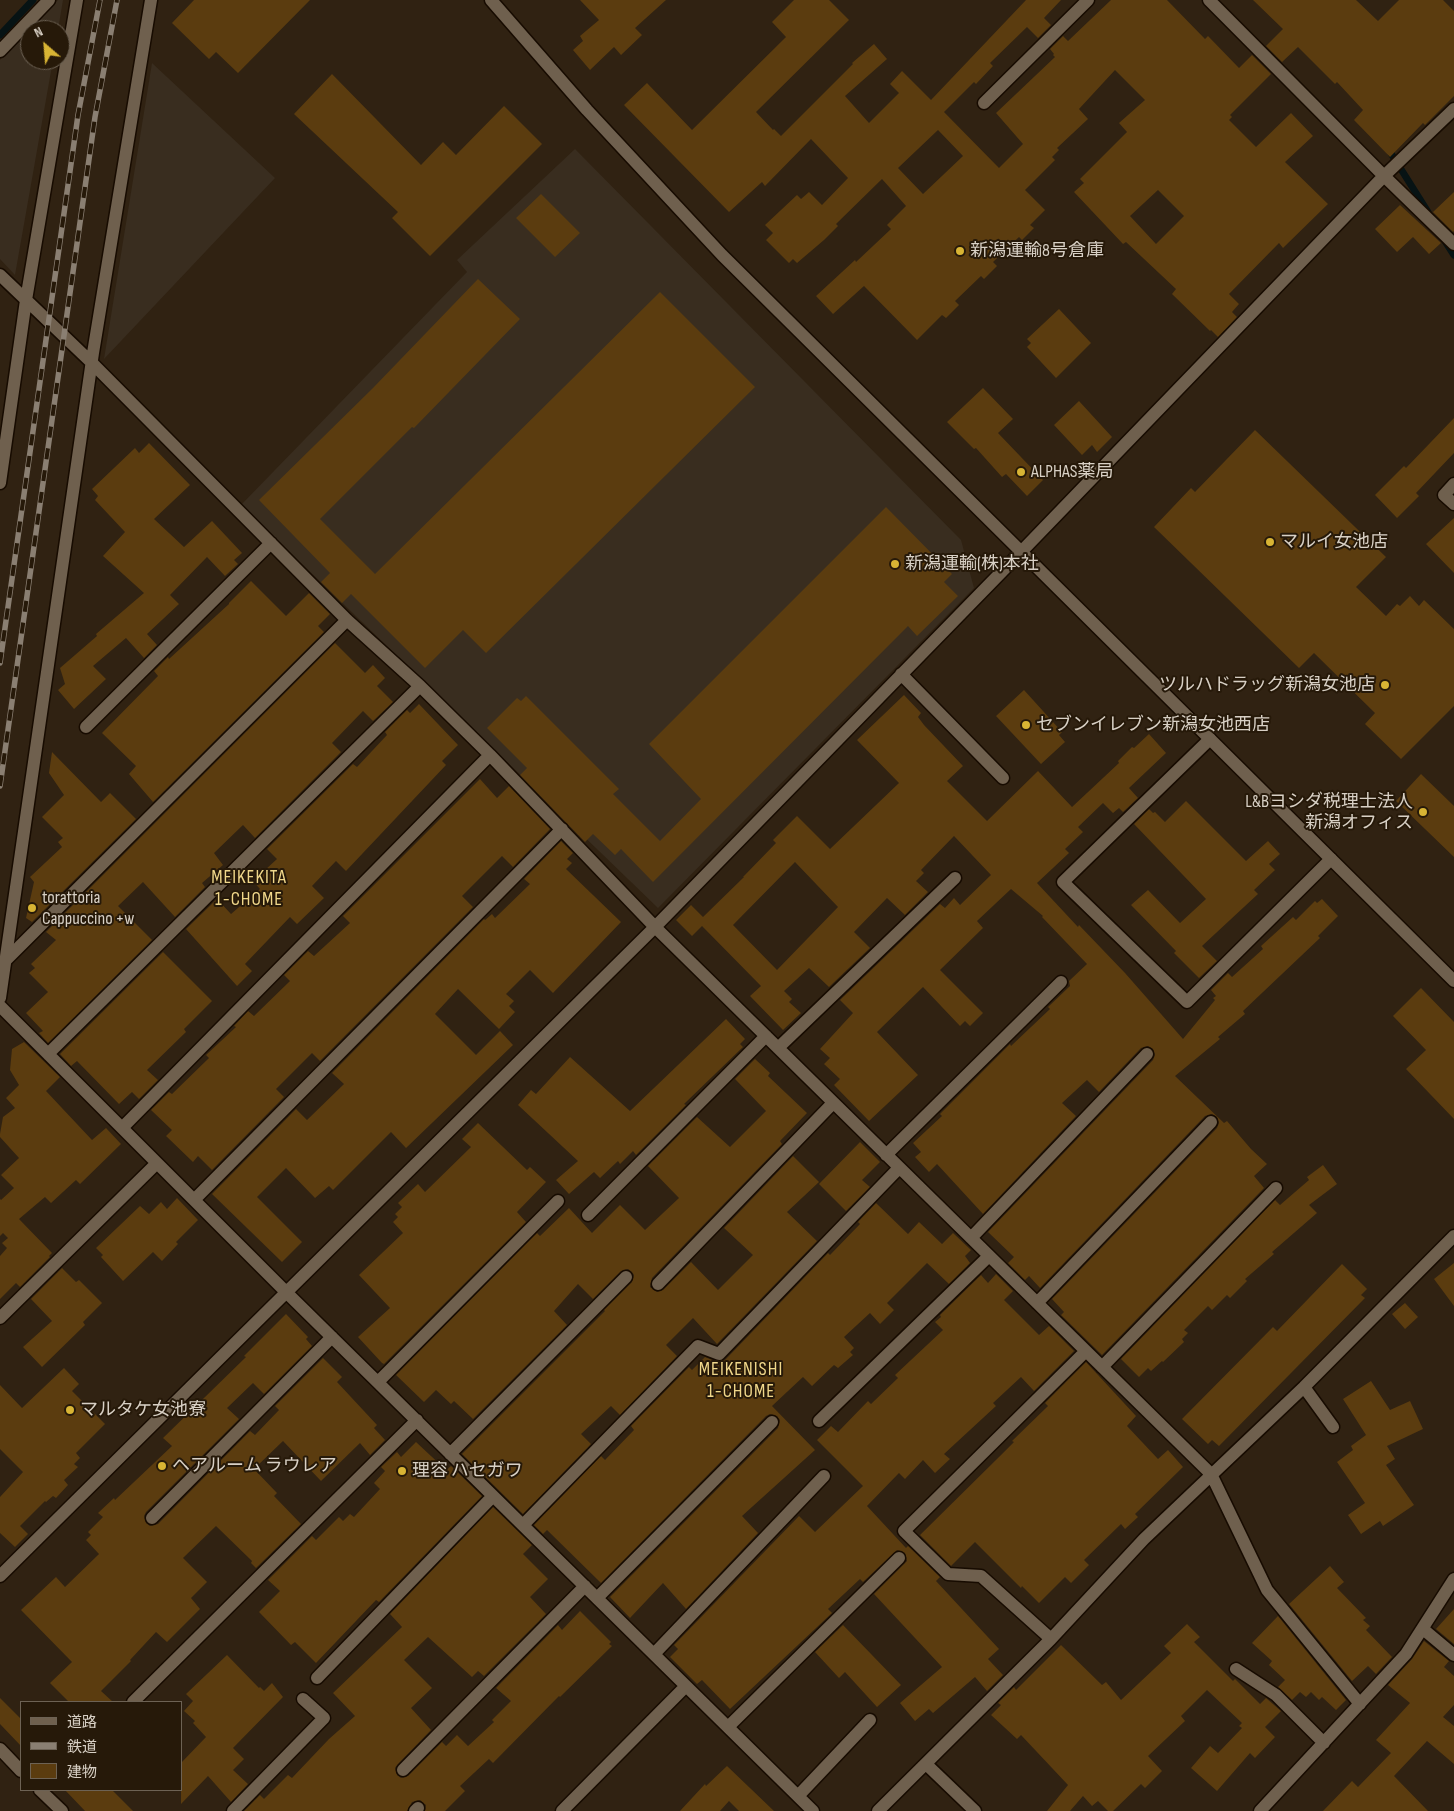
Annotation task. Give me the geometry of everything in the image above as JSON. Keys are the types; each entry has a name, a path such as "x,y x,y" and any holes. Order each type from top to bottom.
{"street":[{"path":"0,51 49,0"},
{"path":"0,483 26,300 77,0"},
{"path":"0,998 91,362 151,0"},
{"path":"491,0 587,110 722,255 1454,981"},
{"path":"984,103 1088,0"},
{"path":"1209,0 1454,244"},
{"path":"0,1576 655,927 1384,176 1454,109"},
{"path":"0,275 91,362 347,620 420,686 490,755 655,927 1211,1474 1267,1590 1360,1704"},
{"path":"1454,484 1444,495 1454,504"},
{"path":"86,727 271,544"},
{"path":"6,960 347,620"},
{"path":"901,674 1003,778"},
{"path":"50,1055 59,1043 420,686"},
{"path":"1210,739 1063,882 1187,1002 1331,859"},
{"path":"122,1128 490,755"},
{"path":"194,1200 562,829"},
{"path":"778,1048 955,878"},
{"path":"886,1155 1061,982"},
{"path":"0,1006 287,1293 813,1811"},
{"path":"588,1215 766,1036"},
{"path":"971,1238 1147,1054"},
{"path":"658,1284 833,1103"},
{"path":"1037,1303 1211,1122"},
{"path":"0,1318 157,1163"},
{"path":"523,1525 698,1346 718,1354 899,1168"},
{"path":"1102,1367 1276,1188"},
{"path":"378,1382 558,1201"},
{"path":"878,1811 1051,1639 1144,1539 1304,1387 1454,1236"},
{"path":"819,1421 989,1256"},
{"path":"450,1454 626,1277"},
{"path":"152,1518 332,1337"},
{"path":"1051,1639 981,1576 948,1574 904,1531 1086,1351"},
{"path":"1304,1387 1333,1427"},
{"path":"134,1701 417,1420"},
{"path":"597,1598 772,1422"},
{"path":"654,1654 824,1476"},
{"path":"317,1678 493,1496"},
{"path":"728,1727 899,1558"},
{"path":"1260,1811 1406,1654 1454,1579"},
{"path":"403,1770 585,1586"},
{"path":"1423,1629 1454,1655"},
{"path":"1236,1669 1276,1695 1324,1743"},
{"path":"562,1811 686,1686"},
{"path":"233,1811 324,1718 304,1699"},
{"path":"798,1796 870,1720"},
{"path":"0,1749 20,1770"},
{"path":"926,1764 975,1811"},
{"path":"43,1791 62,1811"}],"shaded area":[{"path":"58,0 63,0 60,20 39,20"},
{"path":"20,39 20,70 51,70 15,275 0,259 0,60"},
{"path":"152,63 275,178 104,359"},
{"path":"575,149 961,540 974,588 658,908 241,505 467,272 457,260"}],"building":[{"path":"194,0 310,0 238,73 216,52 209,59 172,23"},
{"path":"580,0 666,0 635,28 642,35 621,55 614,47 590,70 573,50 583,41 580,36 599,20"},
{"path":"794,0 829,0 849,20 756,112 781,136 852,63 874,44 887,59 845,96 869,123 899,93 890,84 902,71 931,100 1026,0 1061,0 1044,18 1051,25 1038,38 1027,27 990,63 993,66 976,84 974,82 944,112 999,168 1023,144 996,113 1055,57 1050,49 1063,36 1068,41 1111,0 1167,0 1205,39 1208,36 1239,68 1252,55 1271,74 1230,115 1232,117 1229,120 1256,147 1291,113 1313,136 1285,162 1328,204 1283,248 1279,243 1229,294 1239,304 1232,312 1237,317 1218,337 1172,294 1176,289 1126,242 1123,244 1074,192 1084,183 1080,179 1127,132 1119,123 1145,100 1115,70 1079,109 1088,119 1057,148 1059,150 1052,157 1055,160 1025,190 1045,210 1030,225 1034,228 1022,240 1019,237 993,262 997,266 984,279 981,276 955,301 959,305 946,318 942,315 917,340 864,286 833,314 816,296 891,229 887,225 906,206 882,179 836,224 838,226 824,240 797,263 793,259 789,263 766,240 773,233 765,225 797,195 801,199 809,192 822,205 848,178 811,139 765,186 762,182 729,212 624,105 647,83 692,130 786,37 772,22","holes":["938,130 963,156 923,194 898,168","1158,190 1184,216 1156,244 1130,216"]},
{"path":"1253,0 1356,0 1378,21 1399,0 1443,0 1454,11 1454,96 1425,125 1423,123 1390,157 1354,120 1363,110 1337,82 1335,84 1298,47 1282,62 1266,46 1283,29"},
{"path":"332,74 421,165 443,142 456,155 504,106 542,144 430,256 392,218 398,212 294,114"},
{"path":"1454,192 1454,231 1453,232 1433,212"},
{"path":"541,194 580,233 555,257 516,218"},
{"path":"1400,205 1441,243 1429,254 1413,237 1397,252 1375,229"},
{"path":"478,279 520,319 414,428 412,427 320,519 375,574 660,292 755,387 486,653 463,630 425,668 351,594 342,603 321,582 330,573 259,500 373,388"},
{"path":"1059,309 1091,343 1056,378 1027,347 1031,343 1027,339"},
{"path":"983,388 1013,419 998,433 1043,480 1027,496 1006,474 1002,477 976,448 974,449 947,422"},
{"path":"1079,401 1112,437 1097,452 1092,445 1082,455 1054,425"},
{"path":"1454,418 1454,453 1416,493 1419,496 1397,518 1375,495 1404,466 1406,468"},
{"path":"1255,430 1386,557 1356,587 1386,616 1397,604 1400,606 1410,596 1419,606 1424,600 1454,629 1454,706 1401,759 1365,724 1375,713 1314,653 1299,668 1154,527 1191,488 1195,492"},
{"path":"149,443 190,485 154,519 184,547 212,521 242,553 234,560 238,564 225,576 207,557 170,595 179,604 147,634 157,645 144,658 126,638 93,666 106,679 74,709 58,690 65,684 60,668 144,593 103,556 125,532 95,500 98,496 92,489 135,448 139,453"},
{"path":"886,507 952,574 944,582 958,596 917,636 908,626 653,882 621,849 615,855 593,834 585,842 520,775 527,768 487,728 517,698 521,701 526,696 619,789 613,794 660,841 701,799 649,744"},
{"path":"1454,518 1454,573 1426,544"},
{"path":"251,581 286,616 309,593 330,614 318,626 324,632 153,802 129,774 136,766 102,733 158,676 154,671 229,604"},
{"path":"335,643 365,673 373,665 385,678 377,686 393,702 373,721 363,711 332,743 341,752 255,838 243,825 214,853 223,865 202,883 205,887 175,917 143,882 118,906 152,940 48,1043 39,1033 43,1031 26,1013 48,992 29,973 35,968 31,964 56,940 46,932"},
{"path":"1024,690 1062,732 1059,735 1065,742 1041,764 996,716"},
{"path":"904,695 921,713 918,717 924,725 963,766 947,781 987,821 1038,771 1072,807 1119,763 1118,761 1132,747 1134,748 1149,734 1166,753 1129,788 1138,798 1123,812 1119,808 1113,813 1103,803 1078,827 1083,832 1065,849 1069,853 1037,883 1125,973 1183,1039 1215,1000 1213,998 1216,996 1211,990 1228,973 1232,977 1263,949 1261,946 1293,917 1296,920 1315,901 1317,903 1322,899 1338,916 1318,936 1320,938 1243,1011 1245,1014 1218,1037 1220,1039 1175,1076 1224,1123 1227,1121 1267,1164 1254,1176 1264,1188 1102,1355 1061,1315 1064,1312 1052,1299 1217,1128 1219,1123 1217,1117 1212,1114 1205,1116 1040,1288 1029,1276 1025,1280 1008,1263 1014,1257 988,1232 1153,1060 1155,1055 1153,1049 1148,1046 1141,1048 1099,1092 1087,1080 1062,1103 1076,1116 983,1214 937,1164 929,1172 915,1157 921,1152 913,1143 942,1116 940,1114 1010,1044 1011,1046 1050,1009 1048,1007 1070,986 1069,981 1087,964 1043,916 1011,889 977,921 983,928 940,970 983,1013 970,1026 965,1021 960,1026 923,987 877,1032 918,1075 869,1121 834,1085 840,1079 824,1064 830,1058 820,1049 853,1013 840,1000 940,904 945,908 954,898 960,905 991,875 954,836 921,870 924,873 916,881 928,892 905,915 887,898 854,932 870,948 829,987 809,968 784,991 792,999 789,1002 801,1013 783,1030 750,996 761,986 702,926 692,936 676,920 691,905 703,917 776,843 773,840 797,816 830,849 899,783 857,740","holes":["795,862 838,907 777,970 733,925"]},
{"path":"419,704 458,745 442,761 446,765 346,871 336,861 312,886 324,898 297,924 290,917 245,964 252,971 237,986 186,929 217,899 231,914 260,889 253,881 277,859 267,849 353,764 357,767 387,735 385,732 407,710 410,713"},
{"path":"52,752 101,802 110,793 136,819 32,922 26,918 34,882 30,877 62,847 58,842 63,838 42,817 64,795 49,773"},
{"path":"1421,774 1454,806 1454,857 1396,801"},
{"path":"480,779 497,798 509,786 550,829 513,867 502,856 462,896 473,907 320,1061 312,1053 276,1089 284,1097 212,1170 198,1156 193,1162 166,1136 172,1130 151,1110 169,1092 172,1094 209,1058 206,1055 236,1027 234,1026 248,1011 254,1016 290,981 284,975 308,951 314,956 350,923 343,916"},
{"path":"1186,801 1246,861 1268,841 1280,854 1269,864 1275,870 1254,890 1258,894 1202,946 1217,961 1199,978 1174,953 1176,951 1131,905 1148,890 1180,923 1206,899 1134,824 1149,809 1165,822"},
{"path":"561,841 573,853 567,859 572,863 566,869 621,922 553,993 530,970 506,994 514,1001 509,1006 515,1012 499,1029 458,989 435,1014 476,1055 500,1031 513,1045 406,1148 391,1132 333,1190 329,1186 315,1198 286,1168 257,1197 302,1242 282,1262 212,1194 296,1109 307,1120 344,1084 332,1073 484,919 492,914 495,918 530,884 524,879"},
{"path":"163,952 212,1001 184,1029 186,1032 147,1070 158,1080 139,1099 132,1092 119,1104 77,1061 71,1066 60,1054"},
{"path":"1421,988 1454,1022 1454,1119 1406,1069 1426,1050 1393,1016"},
{"path":"726,1019 745,1039 740,1044 743,1047 684,1104 686,1105 636,1155 633,1151 620,1164 618,1161 600,1178 594,1172 569,1194 556,1180 578,1161 518,1105 531,1090 536,1094 570,1057 630,1111"},
{"path":"24,1042 60,1077 46,1091 92,1140 106,1128 121,1144 80,1184 76,1180 51,1203 45,1197 19,1219 52,1253 20,1287 16,1283 0,1299 0,1256 7,1248 2,1243 8,1238 3,1233 0,1236 0,1199 14,1188 1,1175 19,1158 0,1137 0,1134 3,1117 15,1108 6,1098 19,1085 10,1070 12,1049"},
{"path":"755,1059 770,1073 768,1076 807,1113 780,1141 782,1144 652,1278 650,1287 657,1292 663,1290 691,1262 718,1290 753,1255 724,1228 793,1156 819,1182 787,1212 817,1241 717,1344 693,1318 666,1345 677,1356 620,1415 611,1406 581,1434 591,1444 523,1514 462,1454 605,1311 632,1282 634,1275 632,1272 628,1269 621,1271 593,1299 578,1284 554,1311 567,1325 473,1419 454,1401 451,1404 436,1390 424,1402 396,1375 537,1233 540,1236 569,1208 592,1233 620,1205 645,1230 679,1198 648,1166 697,1117 730,1147 766,1111 735,1079"},
{"path":"478,1123 527,1170 530,1167 546,1182 517,1212 526,1222 384,1364 358,1337 390,1308 359,1275 403,1233 393,1222 398,1217 395,1214 402,1207 398,1203 418,1184 425,1192 471,1147 462,1139"},
{"path":"860,1142 880,1162 862,1180 870,1187 846,1211 819,1184"},
{"path":"1323,1165 1337,1184 1309,1205 1317,1213 1272,1252 1274,1254 1245,1279 1247,1281 1230,1298 1227,1295 1212,1310 1208,1306 1184,1330 1188,1333 1182,1339 1184,1342 1163,1362 1151,1371 1148,1368 1139,1377 1121,1359 1275,1200 1280,1205 1309,1180 1307,1177"},
{"path":"177,1198 198,1220 176,1242 178,1244 162,1261 153,1252 123,1281 101,1257 103,1255 96,1248 140,1206 149,1214 161,1202 167,1209"},
{"path":"876,1203 908,1234 919,1222 942,1244 953,1233 971,1250 965,1256 970,1263 949,1284 927,1263 887,1303 894,1310 880,1324 870,1313 844,1337 854,1348 850,1352 853,1355 838,1368 834,1365 812,1386 803,1377 772,1406 815,1450 742,1516 758,1533 686,1609 663,1583 630,1618 610,1597 778,1428 780,1420 777,1416 770,1414 766,1416 601,1583 547,1530 543,1534 534,1525 601,1456 605,1460 634,1430 631,1426 689,1367 692,1370 705,1357 717,1362 725,1360 828,1253 830,1255 860,1224 858,1222"},
{"path":"1454,1263 1454,1306 1434,1279"},
{"path":"1342,1264 1367,1289 1361,1295 1365,1298 1219,1446 1212,1440 1208,1444 1182,1419 1273,1327 1277,1331"},
{"path":"62,1268 76,1282 79,1280 102,1303 83,1322 85,1325 42,1367 23,1347 52,1321 31,1299"},
{"path":"996,1274 1013,1291 1004,1300 1039,1335 1049,1326 1074,1351 1034,1391 1021,1377 993,1403 996,1406 944,1454 950,1459 935,1473 923,1460 905,1479 899,1473 867,1506 906,1548 908,1546 940,1577 936,1581 999,1649 988,1659 1003,1675 987,1691 975,1677 933,1713 929,1709 915,1721 900,1703 942,1667 874,1594 907,1561 905,1553 897,1550 863,1582 860,1579 828,1609 832,1613 730,1709 702,1680 697,1684 670,1657 678,1649 674,1645 799,1516 815,1532 863,1486 817,1440 831,1426 838,1432 868,1401 871,1404 898,1378 895,1375 943,1330 935,1322 941,1317 940,1315 981,1275 988,1283"},
{"path":"1405,1303 1418,1317 1405,1329 1392,1314"},
{"path":"286,1314 308,1337 306,1339 312,1346 264,1394 253,1383 227,1408 239,1419 146,1512 144,1516 146,1523 150,1526 158,1524 250,1431 255,1435 279,1410 275,1406 323,1358 342,1377 337,1382 377,1425 374,1428 385,1440 370,1455 360,1443 321,1481 283,1441 254,1469 277,1493 274,1496 301,1524 256,1568 251,1563 252,1561 216,1526 183,1558 207,1582 191,1598 200,1609 167,1642 156,1632 101,1691 112,1701 68,1701 50,1683 72,1662 21,1610 56,1577 65,1587 99,1554 86,1540 91,1535 88,1532 103,1517 98,1513 114,1498 115,1500 172,1446 163,1438 246,1357 244,1356"},
{"path":"1086,1362 1136,1416 1127,1426 1158,1459 1168,1450 1183,1467 1135,1514 1138,1517 1125,1529 1121,1524 1084,1560 1089,1565 1071,1583 1065,1577 1039,1603 1022,1586 1021,1588 975,1542 951,1566 920,1535 1014,1442 1012,1441 1048,1406 1045,1403"},
{"path":"64,1368 79,1384 72,1391 105,1424 76,1453 80,1458 74,1464 78,1467 64,1480 68,1485 56,1498 53,1496 45,1501 20,1526 28,1534 15,1547 0,1533 0,1497 23,1472 0,1449 0,1385 22,1408"},
{"path":"1371,1381 1390,1410 1410,1401 1423,1429 1387,1446 1395,1459 1386,1465 1414,1505 1383,1526 1380,1521 1361,1534 1348,1515 1365,1503 1337,1462 1353,1450 1351,1446 1366,1435 1343,1399"},
{"path":"416,1442 446,1470 451,1466 482,1496 379,1602 376,1600 316,1663 295,1642 291,1645 259,1612 280,1591 268,1580 312,1536 316,1540 339,1517 343,1521 350,1514 354,1517 380,1489 374,1483 385,1471 381,1467 397,1452 401,1457"},
{"path":"493,1507 532,1545 523,1554 548,1579 530,1597 546,1614 484,1676 478,1671 472,1677 428,1637 404,1660 432,1688 411,1708 431,1730 397,1765 395,1768 397,1775 401,1778 408,1776 442,1742 446,1746 457,1735 468,1746 494,1722 492,1720 511,1701 496,1688 558,1625 562,1630 580,1611 611,1642 609,1644 612,1646 559,1696 493,1763 489,1759 460,1786 465,1791 445,1811 425,1811 426,1805 420,1800 412,1802 407,1811 244,1811 260,1795 264,1799 288,1775 292,1778 329,1739 355,1716 333,1693 402,1627 390,1614"},
{"path":"1330,1566 1344,1582 1337,1588 1366,1618 1363,1620 1370,1626 1366,1630 1392,1657 1376,1674 1368,1666 1352,1681 1289,1604"},
{"path":"1454,1609 1454,1644 1436,1629"},
{"path":"1278,1616 1346,1700 1336,1710 1322,1697 1319,1700 1311,1692 1306,1697 1300,1692 1292,1700 1278,1687 1285,1680 1269,1665 1272,1661 1252,1643"},
{"path":"1187,1624 1200,1637 1194,1642 1233,1681 1235,1679 1260,1704 1266,1698 1281,1711 1265,1727 1275,1737 1255,1758 1250,1753 1217,1791 1191,1768 1210,1746 1218,1753 1242,1728 1239,1726 1242,1723 1207,1690 1181,1716 1185,1721 1148,1756 1162,1771 1145,1788 1141,1784 1113,1811 1108,1811 1098,1801 1092,1806 1083,1796 1070,1811 1047,1811 1068,1785 1021,1735 1017,1739 991,1715 1001,1705 998,1703 1014,1687 1016,1690 1061,1645 1102,1685 1106,1682 1121,1700 1171,1653 1164,1646"},
{"path":"843,1625 901,1685 877,1707 845,1672 839,1678 815,1652"},
{"path":"1424,1641 1449,1661 1444,1667 1454,1676 1454,1705 1443,1717 1454,1726 1454,1764 1427,1741 1394,1776 1428,1811 1323,1811 1352,1781 1358,1787 1391,1753 1376,1740 1410,1703 1388,1685 1412,1659"},
{"path":"227,1655 259,1688 264,1691 272,1683 283,1697 233,1748 244,1759 233,1770 248,1784 231,1802 208,1776 181,1804 182,1762 206,1737 193,1723 195,1721 184,1711 193,1701 186,1694"},
{"path":"0,1698 20,1718 20,1745 0,1724"},
{"path":"727,1766 774,1811 739,1811 729,1801 720,1811 680,1811 705,1784 706,1786"},
{"path":"66,1791 113,1791 133,1811 85,1811"}],"waterway":[{"path":"0,35 33,0"},
{"path":"1387,147 1428,212"},
{"path":"1445,241 1454,255"}],"railway":[{"path":"0,663 78,115 100,0"},
{"path":"0,786 95,117 117,0"}],"place":[{"name":"新潟運輸8号倉庫","path":"960,251"},
{"name":"ALPHAS薬局","path":"1021,472"},
{"name":"マルイ女池店","path":"1270,542"},
{"name":"新潟運輸(株)本社","path":"895,564"},
{"name":"ツルハドラッグ新潟女池店","path":"1385,685"},
{"name":"セブンイレブン新潟女池西店","path":"1026,725"},
{"name":"L&Bヨシダ税理士法人 新潟オフィス","path":"1423,812"},
{"name":"torattoria Cappuccino +w","path":"32,908"},
{"name":"マルタケ女池寮","path":"70,1410"},
{"name":"ヘアルーム ラウレア","path":"162,1466"},
{"name":"理容 ハセガワ","path":"402,1471"}],"district":[{"name":"MEIKEKITA 1-CHOME","path":"249,889"},
{"name":"MEIKENISHI 1-CHOME","path":"741,1381"}]}
